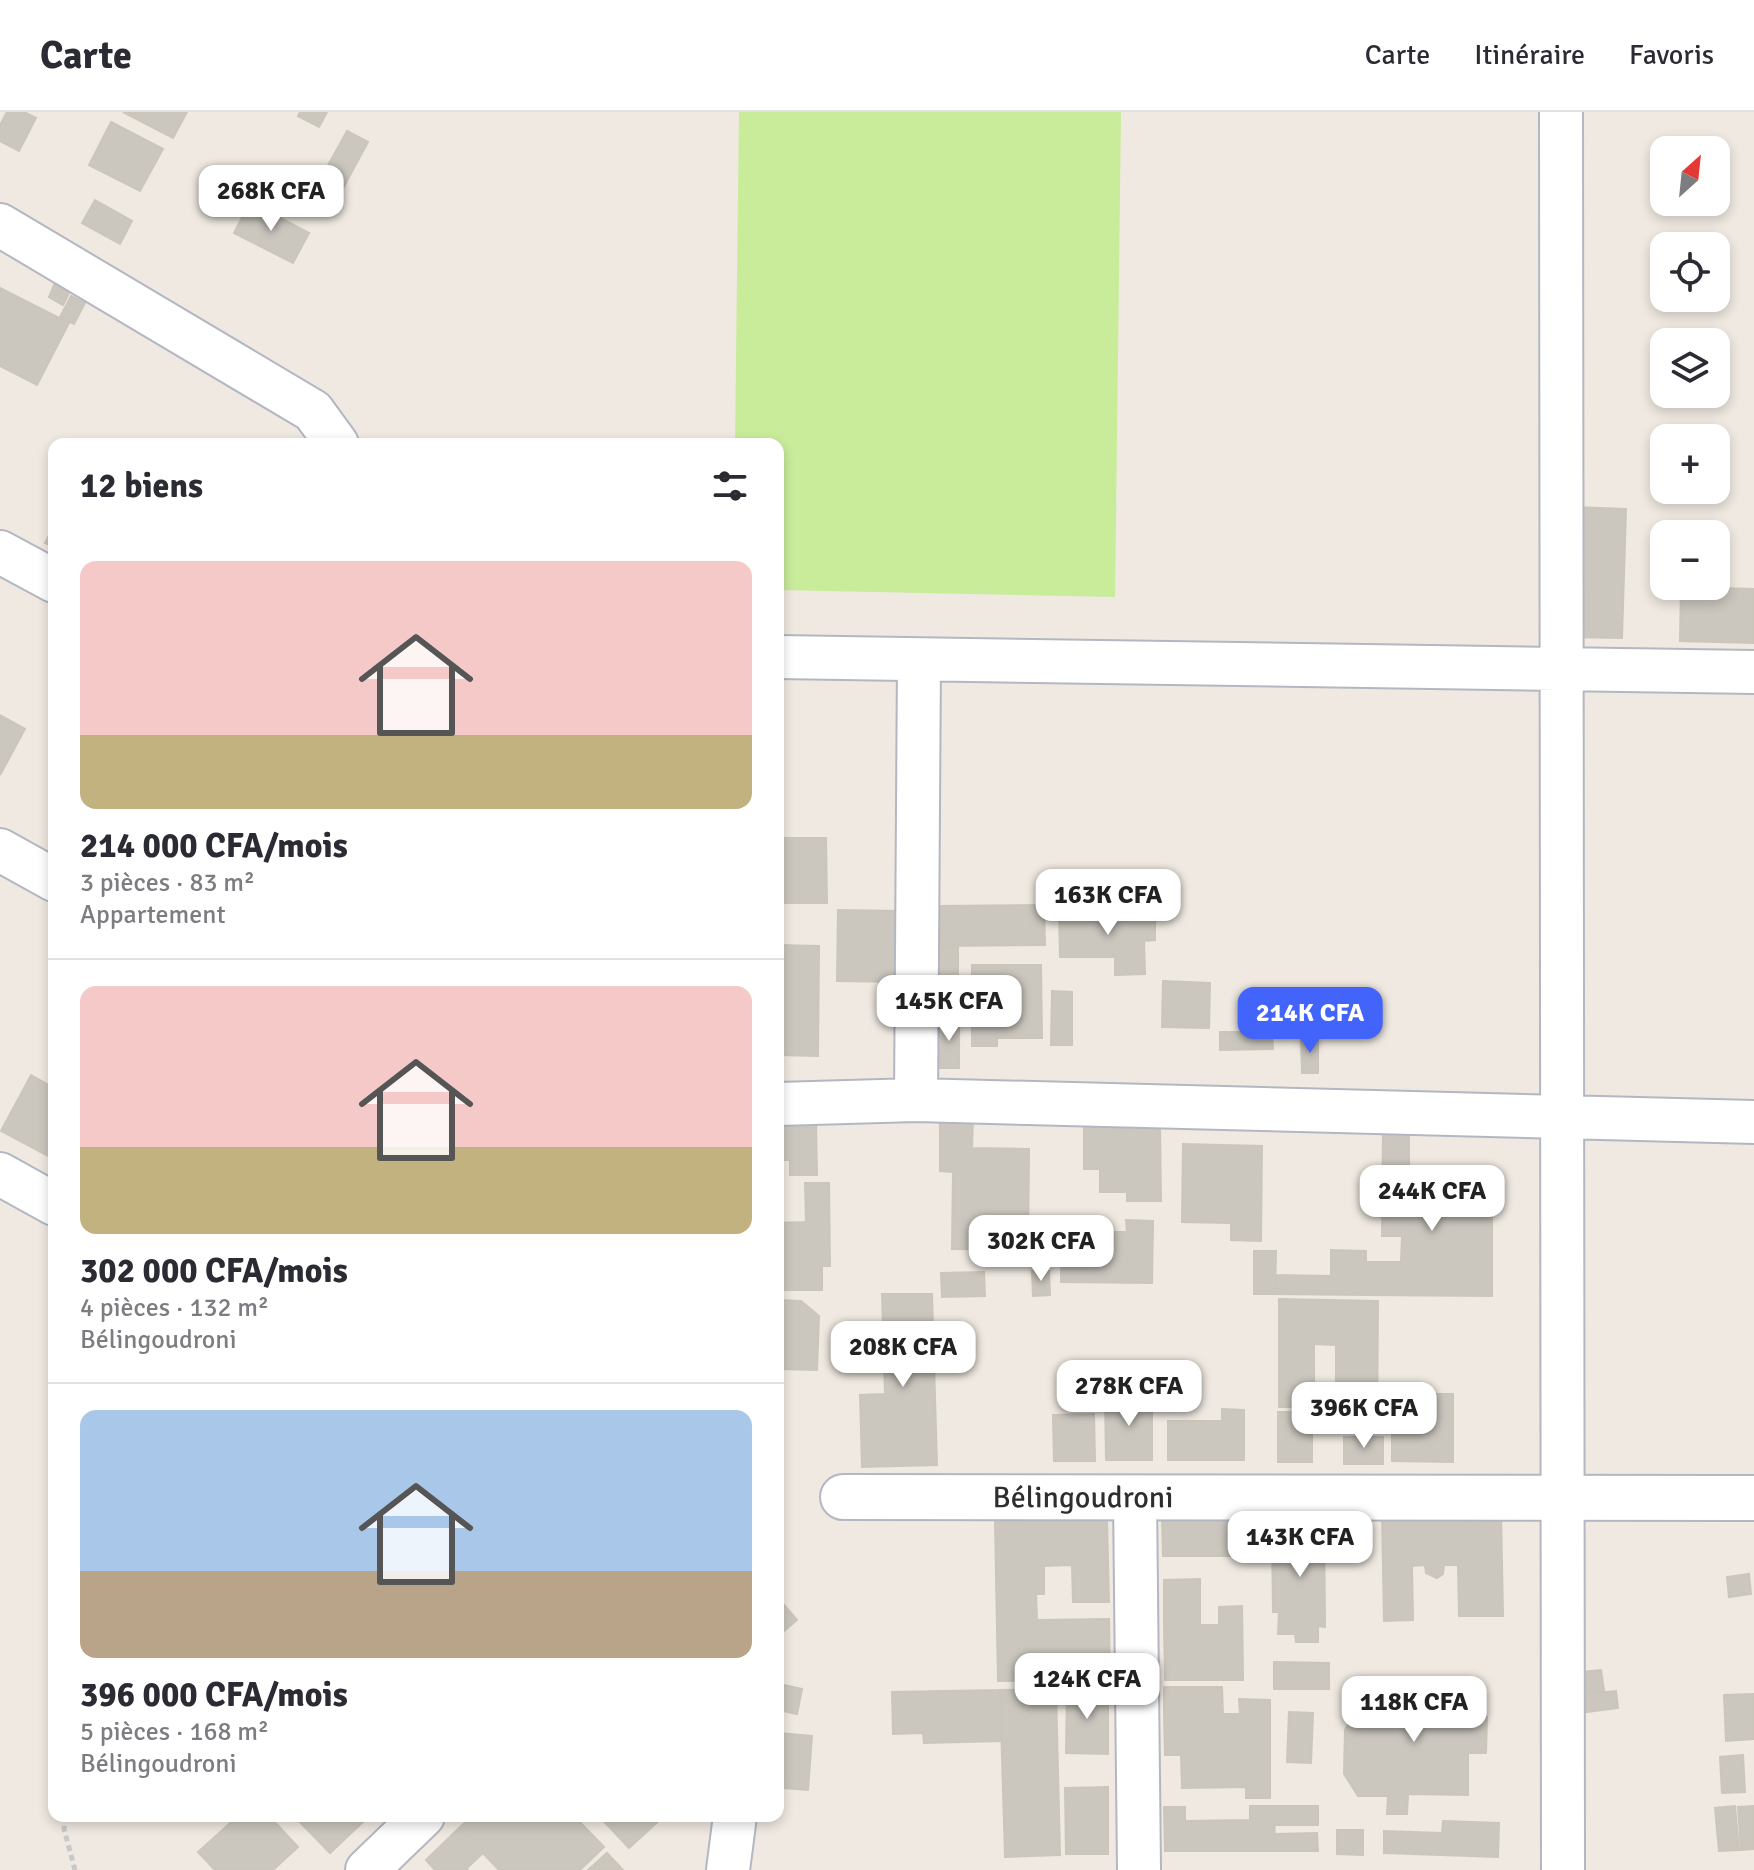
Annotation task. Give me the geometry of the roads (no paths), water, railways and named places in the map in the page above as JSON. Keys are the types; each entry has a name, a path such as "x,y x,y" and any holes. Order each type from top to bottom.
{"street":[{"path":"1561,112 1563,1870"},
{"path":"0,225 313,411 333,438"},
{"path":"0,552 48,578"},
{"path":"784,657 1754,672"},
{"path":"916,1100 919,660"},
{"path":"0,850 48,877"},
{"path":"784,1104 916,1100 1754,1122"},
{"path":"0,1174 48,1201"},
{"name":"Bélingoudroni","path":"843,1497 1754,1498"},
{"path":"1135,1498 1139,1870"},
{"path":"367,1870 417,1822"},
{"path":"728,1870 734,1822"}]}
